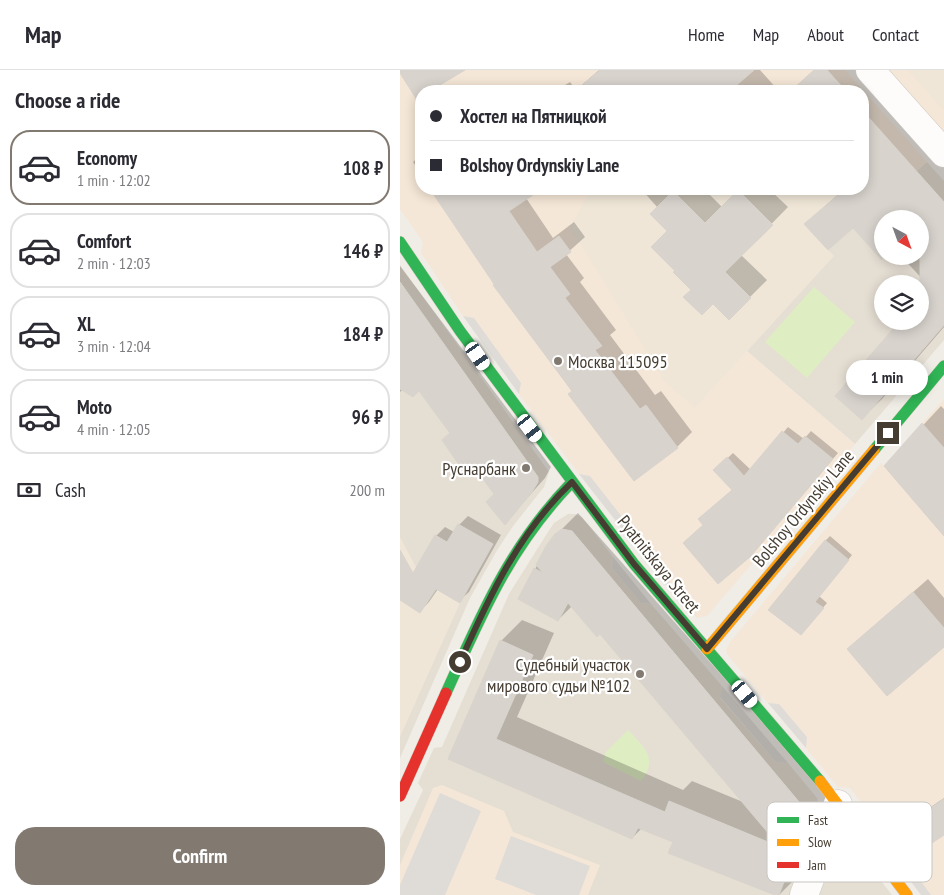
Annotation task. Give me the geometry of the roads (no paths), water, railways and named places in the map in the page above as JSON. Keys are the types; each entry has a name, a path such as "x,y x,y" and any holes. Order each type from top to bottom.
{"street":[{"path":"870,70 944,153"},
{"name":"Pyatnitskaya Street","path":"400,242 460,331 634,564 836,802"},
{"name":"Bolshoy Ordynskiy Lane","path":"707,649 944,366"},
{"path":"400,796 491,592 519,545 542,513 572,482"},
{"path":"804,895 809,882"},
{"name":"Pyatnitskaya Street","path":"897,882 907,895"}],"place":[{"name":"Москва 115095","path":"558,361"},
{"name":"Руснарбанк","path":"526,468"},
{"name":"Судебный участок мирового судьи №102","path":"640,674"}]}
